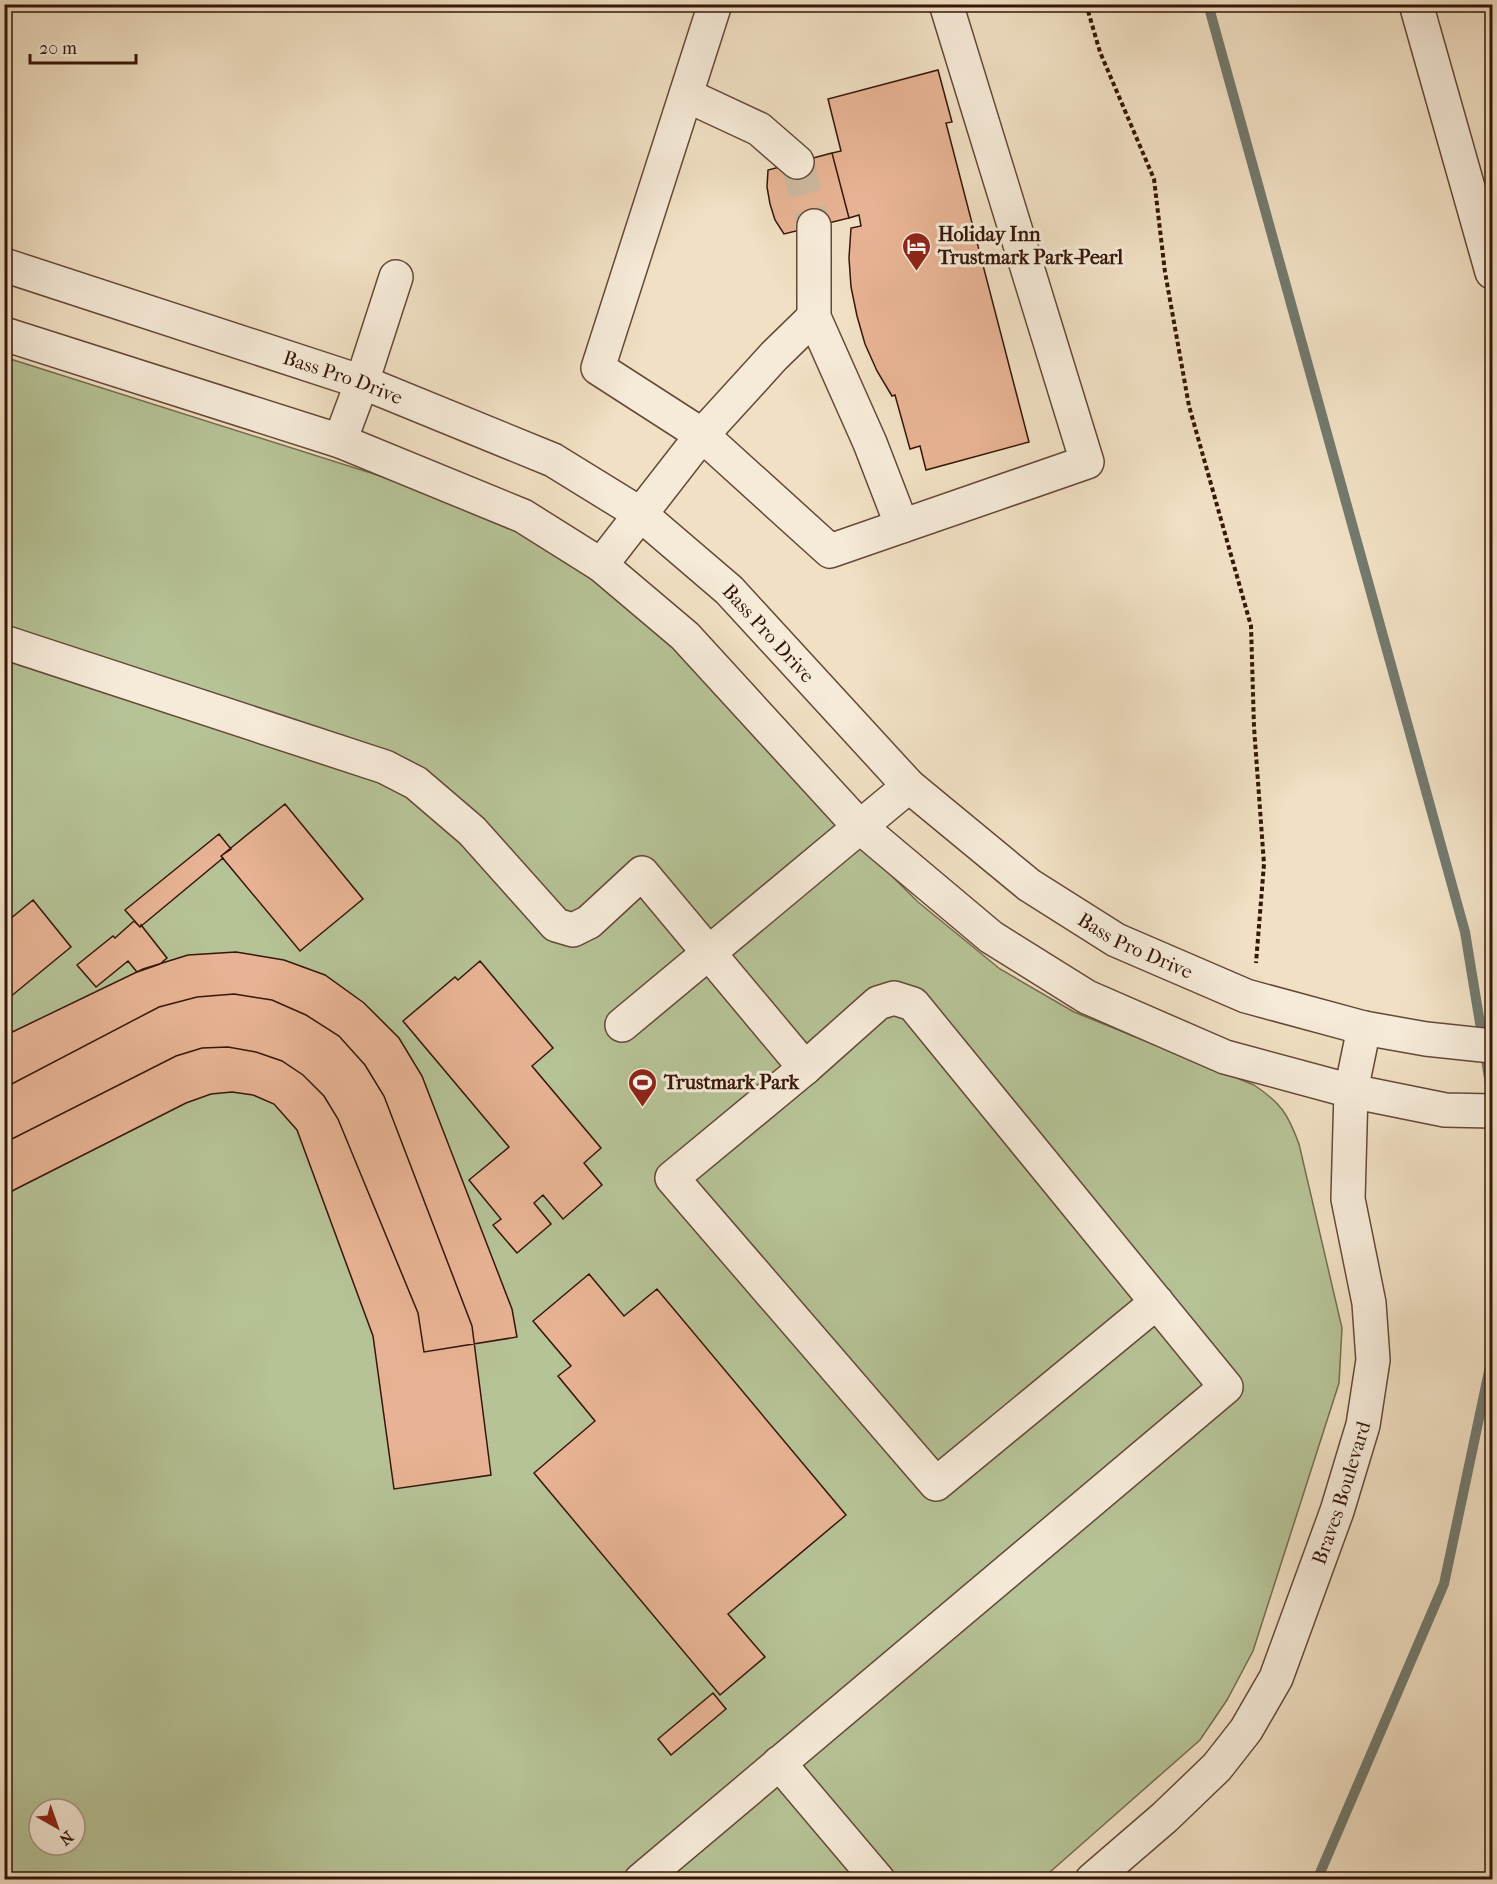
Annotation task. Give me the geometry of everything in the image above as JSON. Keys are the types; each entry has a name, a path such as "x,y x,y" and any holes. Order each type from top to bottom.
{"street":[{"path":"715,4 598,368 702,435 830,550 1087,462 946,4"},
{"path":"1416,4 1492,270"},
{"path":"686,95 759,129 797,162"},
{"path":"813,226 814,316 870,443 902,526"},
{"name":"Bass Pro Drive","path":"4,265 362,382 553,459 639,513 729,590 909,786 1029,885 1116,940 1252,998 1364,1028 1426,1039 1492,1046"},
{"path":"340,441 362,382 396,276"},
{"path":"601,565 639,513 702,435 814,316"},
{"path":"4,334 340,441 523,516 601,565 685,636 859,826 991,937 1087,997 1225,1057 1351,1091 1445,1110 1492,1111"},
{"path":"4,642 385,767 416,783 472,831 556,925 573,930 589,922 642,873 804,1068"},
{"path":"622,1025 909,786"},
{"path":"641,1880 1226,1387 1157,1302 913,1004 894,998 879,1003 672,1178 936,1484 1157,1302"},
{"name":"Braves Boulevard","path":"1092,1880 1165,1817 1210,1774 1246,1730 1276,1678 1337,1511 1363,1425 1373,1360 1369,1303 1348,1198 1351,1091 1364,1028"},
{"path":"779,1763 878,1880"}],"path":[{"path":"1086,4 1100,52 1154,178 1165,272 1189,406 1251,626 1254,727 1264,864 1252,998"}],"green space":[{"name":"Trustmark Park","path":"4,357 434,493 528,535 623,599 704,677 782,767 918,902 1000,969 1074,1012 1254,1085 1271,1098 1287,1117 1299,1144 1342,1328 1339,1383 1253,1651 1227,1700 1200,1740 1042,1879 5,1879"}],"building":[{"name":"Holiday Inn Trustmark Park-Pearl","path":"938,70 952,122 946,123 1029,442 926,470 920,446 910,449 895,395 892,396 877,371 865,344 857,316 851,287 849,258 851,228 861,226 859,215 849,218 832,153 841,151 828,99"},
{"path":"832,153 849,218 784,234 775,220 770,204 767,187 768,170"},
{"path":"285,804 363,899 300,951 221,856"},
{"path":"219,834 231,849 140,927 125,910"},
{"path":"33,900 71,947 4,1002 4,924"},
{"path":"134,921 140,927 141,925 167,958 160,964 137,972 128,961 96,987 77,965 113,936 115,938"},
{"path":"236,952 284,960 325,975 364,1003 399,1038 422,1076 512,1309 517,1337 424,1352 418,1313 338,1119 324,1096 303,1075 282,1061 256,1052 228,1047 202,1048 176,1056 4,1143 4,1036 143,969 188,955"},
{"path":"480,961 553,1048 532,1066 601,1148 584,1163 602,1185 563,1219 543,1195 534,1203 551,1224 517,1253 493,1225 501,1219 469,1180 509,1147 403,1021 455,977 458,980"},
{"path":"234,994 272,1000 306,1015 339,1036 365,1065 384,1096 472,1326 491,1475 394,1489 373,1336 297,1130 274,1104 253,1095 232,1092 211,1094 186,1103 14,1190 4,1198 4,1088 159,1007 197,997"},
{"path":"589,1274 624,1316 657,1289 846,1515 728,1614 765,1657 720,1695 534,1473 595,1421 558,1376 571,1366 533,1321"},
{"path":"713,1693 726,1709 671,1755 658,1739"}],"waterway":[{"path":"1208,4 1465,932 1492,1096"},
{"path":"1317,1880 1444,1584 1492,1357"}],"tunnel":[{"path":"797,162 814,226"}],"place":[{"name":"Holiday Inn Trustmark Park-Pearl","path":"917,272"},
{"name":"Trustmark Park","path":"643,1108"}]}
